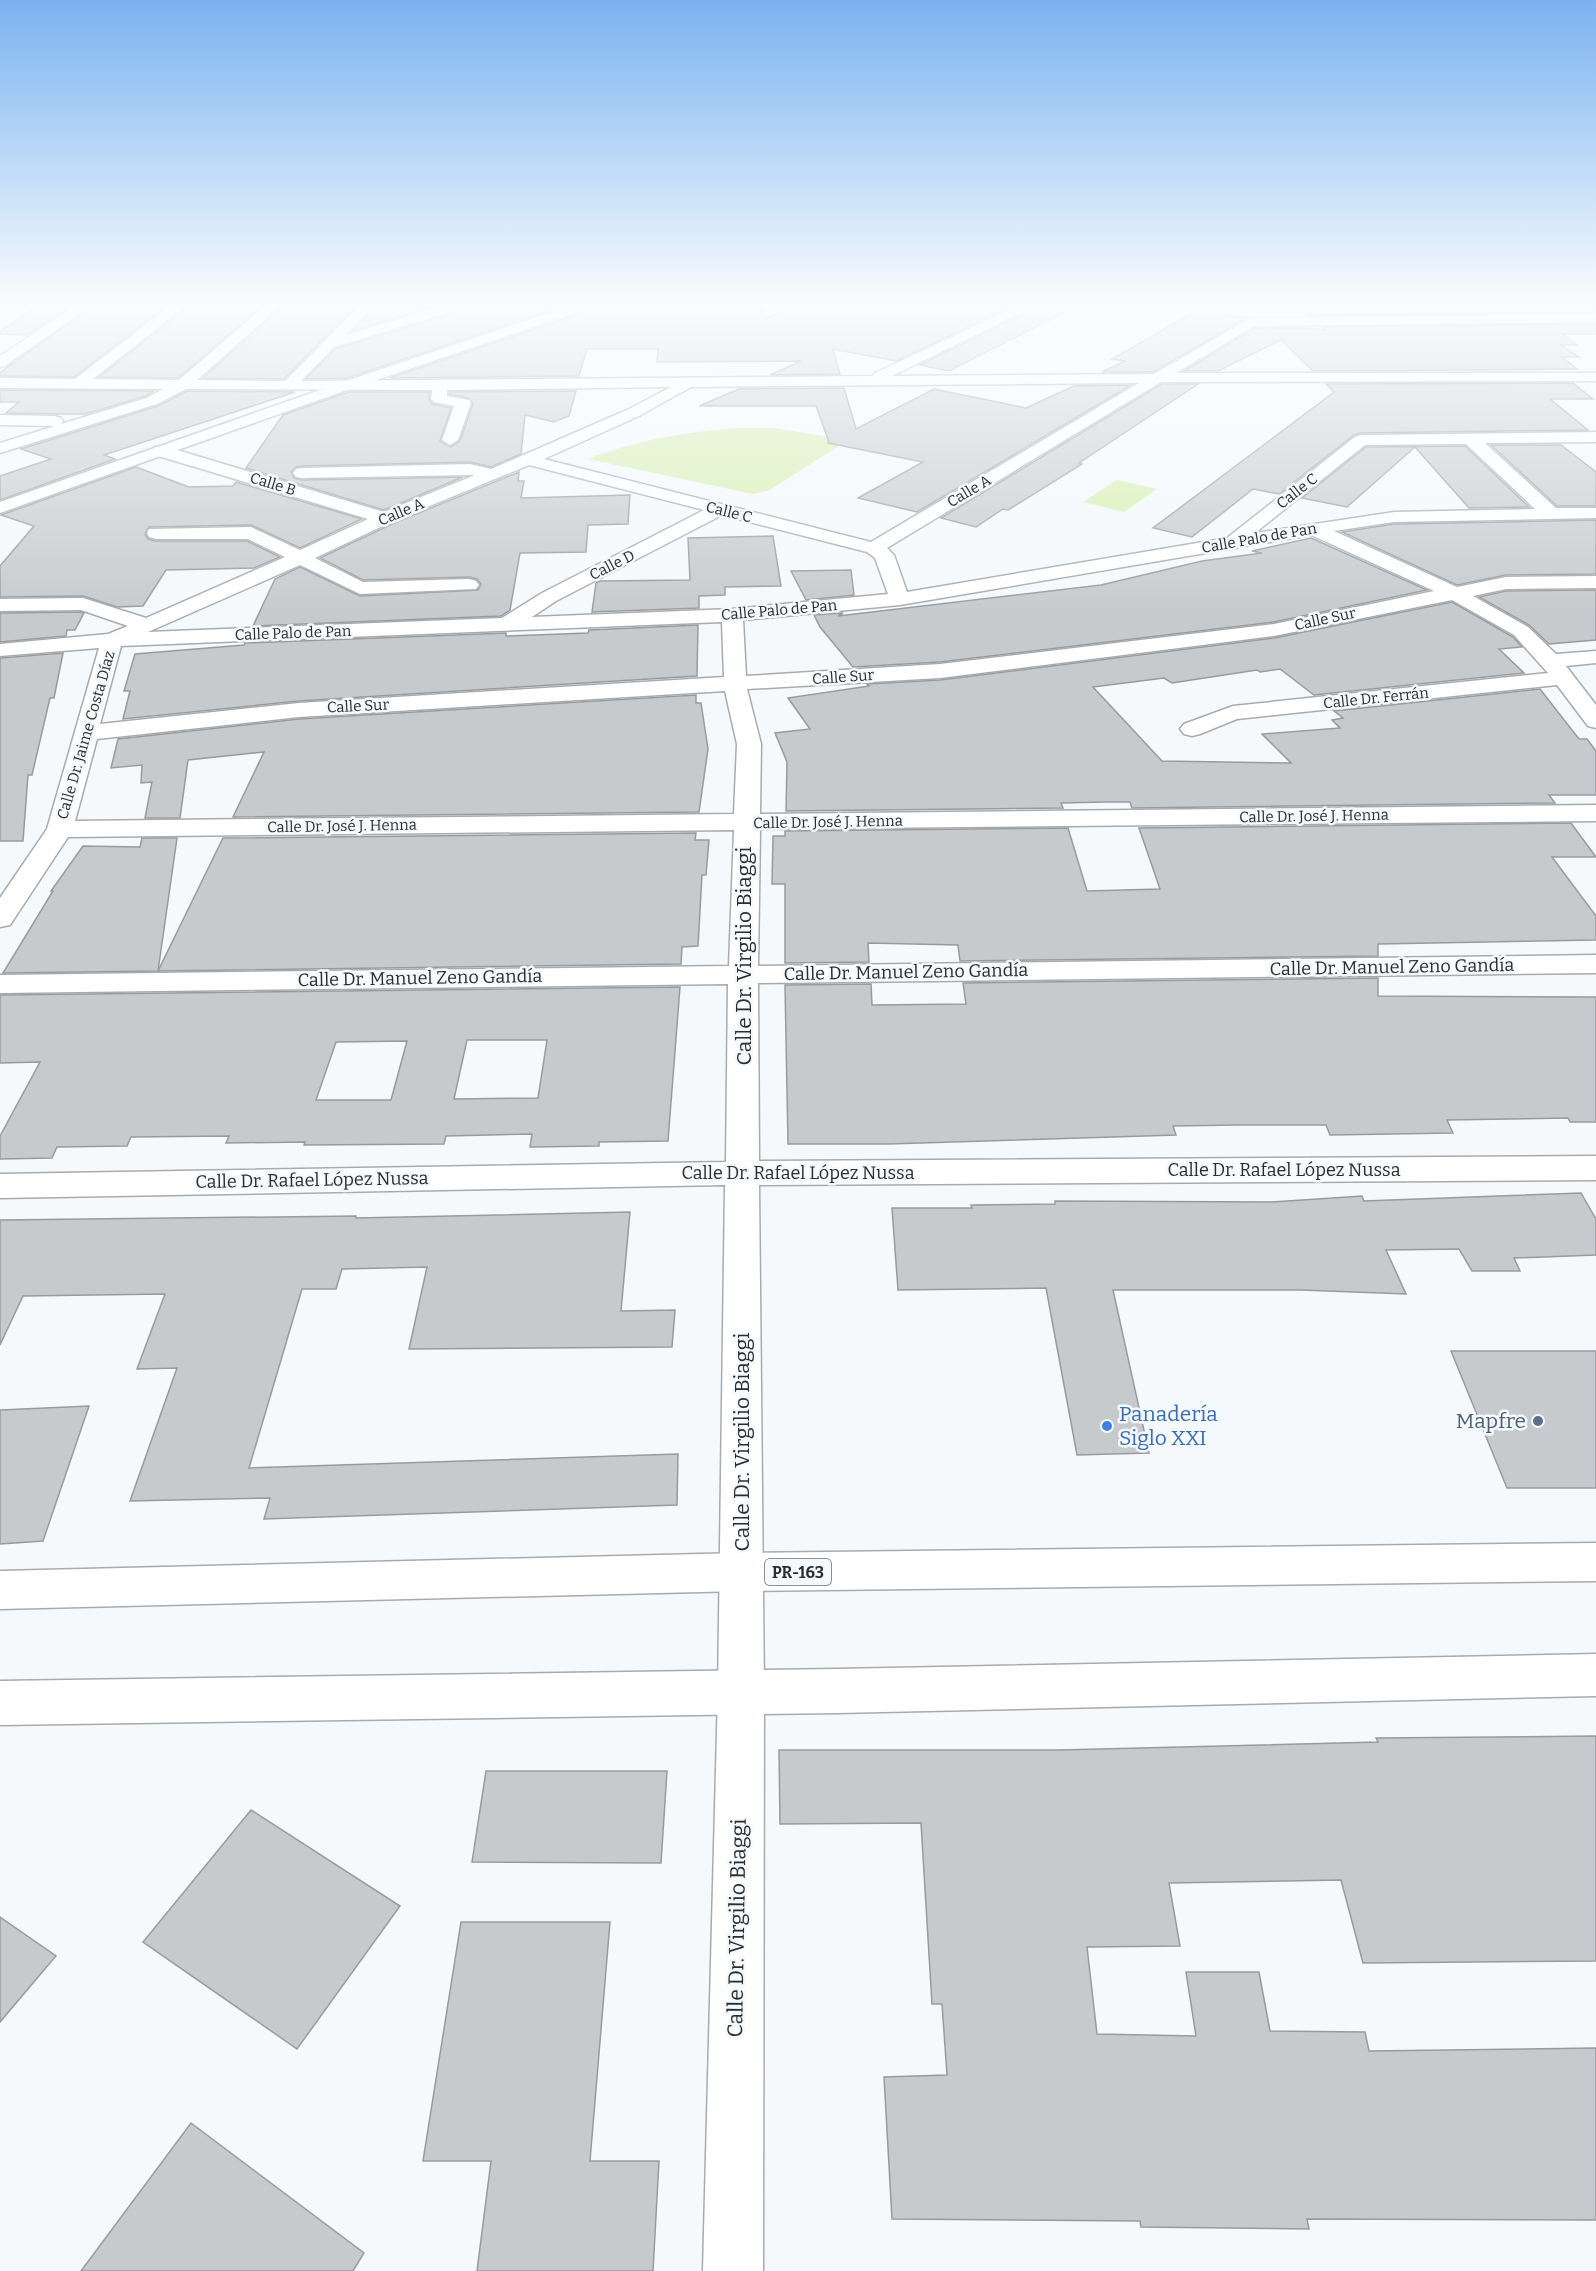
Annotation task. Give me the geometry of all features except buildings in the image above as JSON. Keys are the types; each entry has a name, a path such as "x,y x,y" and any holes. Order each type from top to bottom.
{"street":[{"path":"0,448 136,406"},
{"path":"0,508 288,406"},
{"path":"450,440 462,406"},
{"name":"Calle A","path":"112,640 300,558 385,518 528,460 646,406"},
{"name":"Calle A","path":"874,548 1110,406"},
{"path":"610,408 633,413"},
{"path":"0,420 87,421"},
{"name":"Calle C","path":"1233,542 1361,440 1596,437"},
{"path":"1470,438 1551,514"},
{"name":"Calle B","path":"161,451 385,518"},
{"name":"Calle C","path":"528,460 874,548"},
{"path":"302,473 470,469 493,474"},
{"name":"Calle D","path":"507,624 549,597 720,509"},
{"name":"Calle Palo de Pan","path":"0,650 112,640 732,615 900,599 1233,542 1394,518 1596,513"},
{"path":"1313,529 1454,593 1521,631 1596,720"},
{"path":"156,533 251,533 360,588 469,585"},
{"path":"874,548 884,555 900,599"},
{"name":"Calle Sur","path":"85,733 299,710 940,671 1263,632 1506,583 1596,582"},
{"path":"0,605 82,604 147,625"},
{"name":"Calle Dr. Virgilio Biaggi","path":"732,615 735,684 749,744 743,974 741,1692 733,2271"},
{"name":"Calle Dr. Jaime Costa Díaz","path":"0,920 60,829 112,640"},
{"name":"Calle Dr. Ferrán","path":"1192,729 1233,713 1556,670 1596,657"},
{"name":"Calle Dr. José J. Henna","path":"60,829 1596,813"},
{"name":"Calle Dr. Manuel Zeno Gandía","path":"0,984 1596,964"},
{"name":"Calle Dr. Rafael López Nussa","path":"0,1186 744,1173 1596,1168"},
{"name":"PR-163","path":"0,1590 741,1572 1596,1563"},
{"path":"0,1703 741,1692 1596,1675"}],"green space":[{"path":"735,428 774,428 848,440 768,491 753,494 588,459 660,438"},
{"path":"1117,480 1157,489 1124,512 1083,502"}],"place":[{"name":"Mapfre","path":"1538,1421"},
{"name":"Panadería Siglo XXI","path":"1107,1426"}]}
